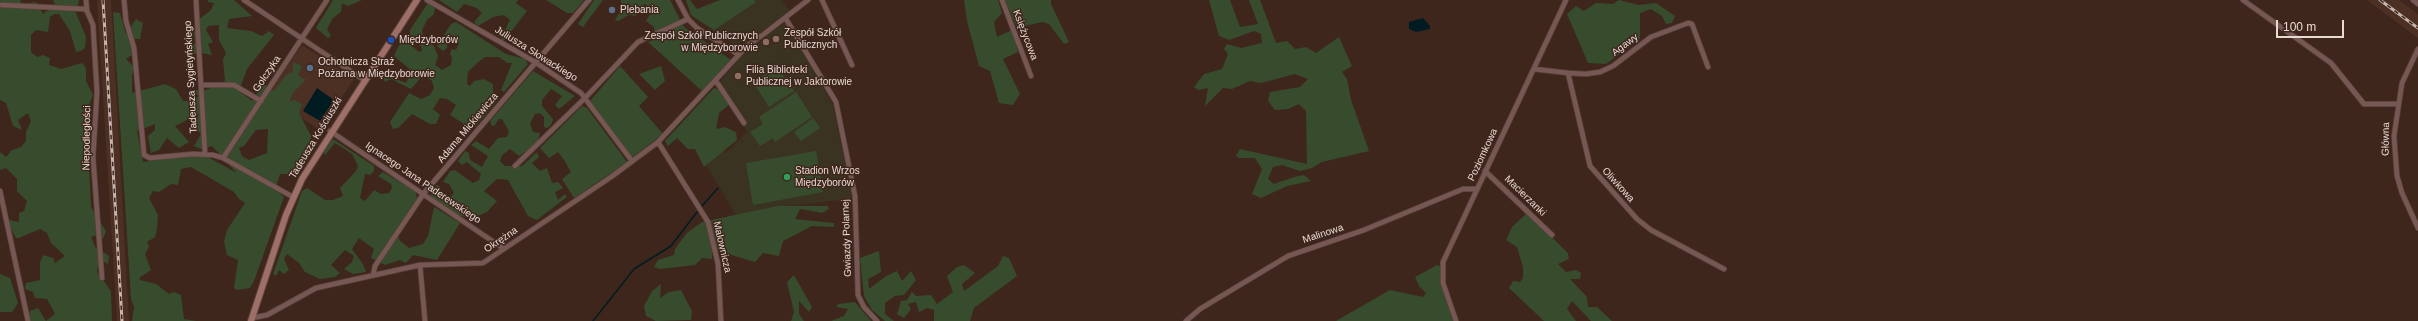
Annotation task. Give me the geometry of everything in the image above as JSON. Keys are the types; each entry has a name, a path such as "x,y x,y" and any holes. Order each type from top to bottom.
{"main road":[{"name":"Tadeusza Kościuszki","path":"251,320 293,197 310,163 417,0"}],"street":[{"name":"Niepodległości","path":"86,0 87,11 94,25 97,110 94,157 102,278"},
{"path":"124,0 126,21 134,48 143,152 150,158 205,154 223,158 293,197"},
{"name":"Tadeusza Sygietyńskiego","path":"196,0 205,154"},
{"path":"244,0 250,2 364,80"},
{"name":"Golczyka","path":"223,158 327,0"},
{"name":"Juliusza Słowackiego","path":"427,0 534,62 581,93 632,161"},
{"name":"Adama Mickiewicza","path":"373,275 375,266 424,193 588,0"},
{"path":"678,0 688,19 697,28 739,55"},
{"name":"Okrężna","path":"251,320 267,315 316,288 420,265 441,263 478,264 504,249 658,142 739,55 762,35 786,19 808,0"},
{"path":"822,0 852,65"},
{"name":"Księżycowa","path":"1002,0 1031,76"},
{"name":"Poziomkowa","path":"1456,321 1443,283 1443,262 1566,0"},
{"path":"2243,0 2331,63 2358,100 2364,104 2397,104"},
{"path":"2413,0 2418,4"},
{"path":"2,5 84,9 87,11"},
{"path":"515,166 585,98 638,42 688,19"},
{"name":"Gwiazdy Polarnej","path":"786,19 836,102 855,196 858,295 864,307 877,321"},
{"name":"Agawy","path":"1568,72 1586,74 1600,72 1613,66 1651,37 1692,24 1708,67"},
{"name":"Główna","path":"2418,49 2408,66 2397,104 2394,136 2395,161 2402,193 2418,228"},
{"path":"1534,69 1568,72"},
{"name":"Oliwkowa","path":"1568,72 1590,166 1594,173 1637,219 1651,230 1724,269"},
{"path":"716,81 744,123"},
{"path":"201,85 234,85 260,101"},
{"name":"Ignacego Jana Paderewskiego","path":"330,131 424,193 504,249"},
{"name":"Malownicza","path":"658,142 708,222 718,264 721,321"},
{"name":"Macierzanki","path":"1485,172 1552,235"},
{"name":"Malinowa","path":"1186,321 1200,310 1288,256 1364,230 1462,190 1477,189"},
{"path":"0,191 28,321"},
{"path":"420,265 424,321"}],"shaded area":[{"path":"97,0 111,0 129,321 117,321"},
{"path":"736,0 782,0 790,11 744,44 742,42 736,46 694,18"},
{"path":"2367,0 2399,0 2414,11 2418,14 2418,38"},
{"path":"783,24 787,24 833,105 852,199 773,207 736,215 706,165 722,148 726,153 747,132 743,126 748,123 743,119 720,82 748,49"},
{"path":"302,45 354,79 320,130 267,95"}],"green space":[{"path":"0,0 20,0 22,4 36,2 43,14 55,4 53,0 79,0 76,13 86,37 85,48 76,52 70,31 59,14 54,14 50,17 48,32 36,30 31,35 31,52 37,57 43,55 50,58 49,65 61,69 82,63 86,68 86,81 93,95 89,105 88,144 91,207 106,231 103,239 97,235 91,237 95,247 109,256 108,264 99,259 97,272 111,291 112,321 46,321 55,314 47,299 35,298 33,292 25,289 26,283 40,280 40,263 43,255 53,258 55,263 65,256 51,243 47,233 40,229 16,238 9,225 9,220 19,222 19,213 24,211 27,201 17,191 17,179 6,168 0,170 0,152 6,157 12,150 21,147 26,141 26,132 31,121 28,113 18,120 22,130 13,126 6,103 0,100"},
{"path":"208,0 234,0 252,16 229,19 227,28 251,31 262,36 269,31 274,35 247,69 239,91 252,101 264,84 274,91 286,75 293,72 293,62 302,66 298,75 305,80 293,93 289,102 294,100 302,104 299,113 311,136 309,149 304,151 301,158 301,167 294,174 280,174 275,189 284,197 254,281 250,288 237,290 234,288 238,260 227,255 224,242 227,230 245,203 238,198 234,192 191,167 181,169 178,185 171,184 159,192 153,191 149,198 158,215 157,229 155,237 147,242 149,247 145,254 151,270 139,278 140,280 156,284 169,294 174,292 181,295 184,319 196,321 132,321 134,307 131,299 113,12 120,13 126,34 136,19 143,23 140,39 131,39 133,54 126,59 135,68 132,75 132,93 165,84 176,89 183,101 192,101 199,96 191,90 206,90 225,81 223,60 226,53 219,40 219,25 208,26 206,30 213,42 208,44 212,55 202,53 188,55 187,52 195,43 193,29 197,21 211,10 214,3 208,2","holes":["199,114 192,125 201,134 194,146 201,149 212,146 237,173 204,155 185,155 143,162 137,131 155,124 155,130 148,136 151,153 159,150 167,138 179,148 189,142 175,126","268,129 267,153 249,160 242,156 239,148 244,146 256,130"]},
{"path":"333,0 362,0 348,6 342,3 341,12 333,18 327,29 331,36 328,38 316,28"},
{"path":"439,0 518,0 516,3 527,11 503,42 501,38 510,20 504,15 493,17 478,26 474,22 482,13 477,8 464,4 457,12"},
{"path":"546,0 584,0 573,13 567,13"},
{"path":"594,0 603,0 583,27 578,24"},
{"path":"621,0 670,0 684,27 731,60 702,91 648,42 656,39 654,27 646,21 653,9 644,4 636,16 629,15 618,21 615,20 621,10"},
{"path":"686,0 690,0 697,9 720,0 754,0 756,2 714,30 691,15"},
{"path":"964,0 998,0 1002,13 994,22 997,37 1012,30 1018,52 1003,59 1020,94 1013,105 999,103 990,71 979,66 967,21"},
{"path":"1005,0 1051,0 1051,4 1069,42 1064,44 1049,24 1042,22 1017,28"},
{"path":"1209,0 1230,0 1240,27 1258,24 1249,0 1260,0 1276,43 1287,41 1295,49 1306,47 1316,53 1339,37 1352,66 1342,72 1347,79 1351,100 1369,151 1322,162 1312,168 1300,171 1282,165 1273,167 1268,179 1274,184 1304,175 1311,181 1287,186 1261,198 1252,194 1262,169 1255,158 1239,158 1236,156 1240,149 1307,164 1306,111 1299,104 1288,109 1275,110 1268,101 1270,92 1300,87 1308,79 1295,74 1261,83 1250,81 1232,89 1223,88 1205,106 1208,88 1198,90 1194,87 1204,74 1222,69 1228,54 1224,49 1227,44 1241,48 1262,43 1261,34 1254,31 1229,40 1219,36"},
{"path":"1619,0 1639,5 1656,3 1675,16 1672,23 1666,24 1662,16 1651,9 1640,13 1640,39 1606,64 1588,63 1567,14 1576,6 1584,11 1596,3 1613,4"},
{"path":"428,3 435,8 434,14 427,20 422,30 423,38 434,46 438,56 435,65 442,70 451,65 452,58 450,53 452,49 456,50 459,43 451,38 447,43 447,48 443,51 437,46 451,24 456,22 506,54 525,59 528,64 504,92 501,90 512,63 507,63 499,57 485,57 468,72 467,84 470,86 474,81 484,79 493,84 493,92 500,97 475,127 467,126 450,115 456,105 447,99 440,98 433,109 440,115 436,124 430,124 412,114 398,128 393,129 390,122 409,93 421,99 430,95 434,88 432,81 423,75 411,89 391,79 385,82 381,73 406,83 412,71 394,56 404,39 419,52 422,51 421,46 410,35 410,30"},
{"path":"620,66 648,97 639,106 663,134 631,158 590,101"},
{"path":"661,66 665,81 655,90 639,74"},
{"path":"777,66 794,91 769,107 753,82"},
{"path":"533,71 575,96 559,109 555,105 562,96 551,89 542,100 542,106 553,119 551,125 547,128 544,127 544,117 540,113 535,114 530,124 533,132 540,133 536,149 529,149 519,156 510,149 502,155 500,161 505,166 522,166 537,152 539,157 532,163 540,171 547,168 552,183 558,182 563,188 555,192 558,200 565,194 567,197 537,220 528,216 508,180 497,179 484,191 497,201 487,212 472,218 455,215 430,197 433,191 437,185 440,186 440,194 448,199 454,193 449,184 443,182 450,171 455,170 473,183 479,180 481,174 467,162 462,165 458,161 465,151 469,153 470,160 482,167 488,156 471,145 476,141 489,149 498,138 507,137 509,131 502,119 499,119 494,126 492,126 490,121"},
{"path":"714,88 719,90 729,105 719,113 716,129 725,127 736,132 737,140 704,167 695,149 688,149 677,138 668,146 665,141"},
{"path":"796,92 812,117 775,142 773,138 760,146 750,132 763,124 759,117"},
{"path":"582,106 587,108 627,162 574,198 562,179 571,172 564,160 558,152 549,158 540,148"},
{"path":"813,118 820,128 801,141 794,132"},
{"path":"333,139 374,166 374,171 370,175 365,174 360,198 365,201 374,190 381,194 389,193 392,188 391,184 378,176 383,172 415,191 417,198 396,230 400,241 409,248 423,244 428,236 434,207 460,223 437,260 413,255 406,263 400,260 385,265 371,258 374,249 359,238 352,249 363,264 366,272 353,274 344,269 352,262 354,256 345,250 331,265 340,273 335,277 320,279 305,272 299,263 287,254 284,259 289,270 284,274 279,270 276,276 273,274 302,191 307,188 325,200 333,200 343,196 340,188 356,171 358,166 352,154 335,143 325,155 322,150"},
{"path":"816,151 823,192 753,205 746,163"},
{"path":"777,206 828,206 829,209 822,213 800,209 795,219 834,223 834,227 812,226 783,241 779,256 763,253 755,262 712,249 712,259 702,258 695,265 660,269 654,267 658,260 674,255 675,249 687,233 702,222"},
{"path":"1527,213 1568,253 1569,259 1558,264 1566,272 1576,270 1581,273 1580,279 1570,279 1587,297 1588,307 1597,307 1612,321 1591,321 1572,301 1567,309 1576,321 1544,321 1509,288 1513,281 1520,282 1523,278 1523,267 1517,247 1506,240 1512,227"},
{"path":"879,251 881,272 868,279 869,289 886,276 897,271 902,281 911,271 916,280 904,295 895,296 885,303 885,314 894,321 885,321 872,310 864,296 860,258"},
{"path":"1003,256 1009,258 1017,276 974,308 970,321 934,321 934,310 927,308 919,312 916,302 908,304 911,309 904,318 897,314 901,301 907,300 912,292 916,296 931,295 937,304 953,292 947,276 957,267 964,265 975,273 962,284 964,291 998,266"},
{"path":"1437,265 1440,266 1441,284 1453,321 1336,321 1390,290 1423,297 1426,293 1419,286 1415,277"},
{"path":"0,274 10,278 18,303 12,312 0,312"},
{"path":"794,275 812,307 809,312 799,301 799,314 804,321 791,321 794,312 787,282"},
{"path":"661,284 660,298 669,292 681,290 692,311 691,320 656,321 646,316 644,306 652,291"},
{"path":"855,302 871,321 831,321 844,316 848,309 836,307 838,304"},
{"path":"38,308 46,321 28,321 30,311"}],"water":[{"path":"1423,18 1430,26 1430,29 1416,32 1409,29 1409,22"},
{"path":"317,88 334,100 320,121 303,111"}],"waterway":[{"path":"701,207 718,188"},
{"path":"593,321 634,269 671,246 697,212"}],"railway":[{"path":"103,0 122,321"},
{"path":"2380,0 2418,28"}],"place":[{"name":"Plebania","path":"612,10"},
{"name":"Zespół Szkół Publicznych","path":"776,39"},
{"name":"Międzyborów","path":"391,40"},
{"name":"Zespół Szkół Publicznych w Międzyborowie","path":"766,42"},
{"name":"Ochotnicza Straż Pożarna w Międzyborowie","path":"310,68"},
{"name":"Filia Biblioteki Publicznej w Jaktorowie","path":"738,76"},
{"name":"Stadion Wrzos Międzyborów","path":"787,177"}]}
